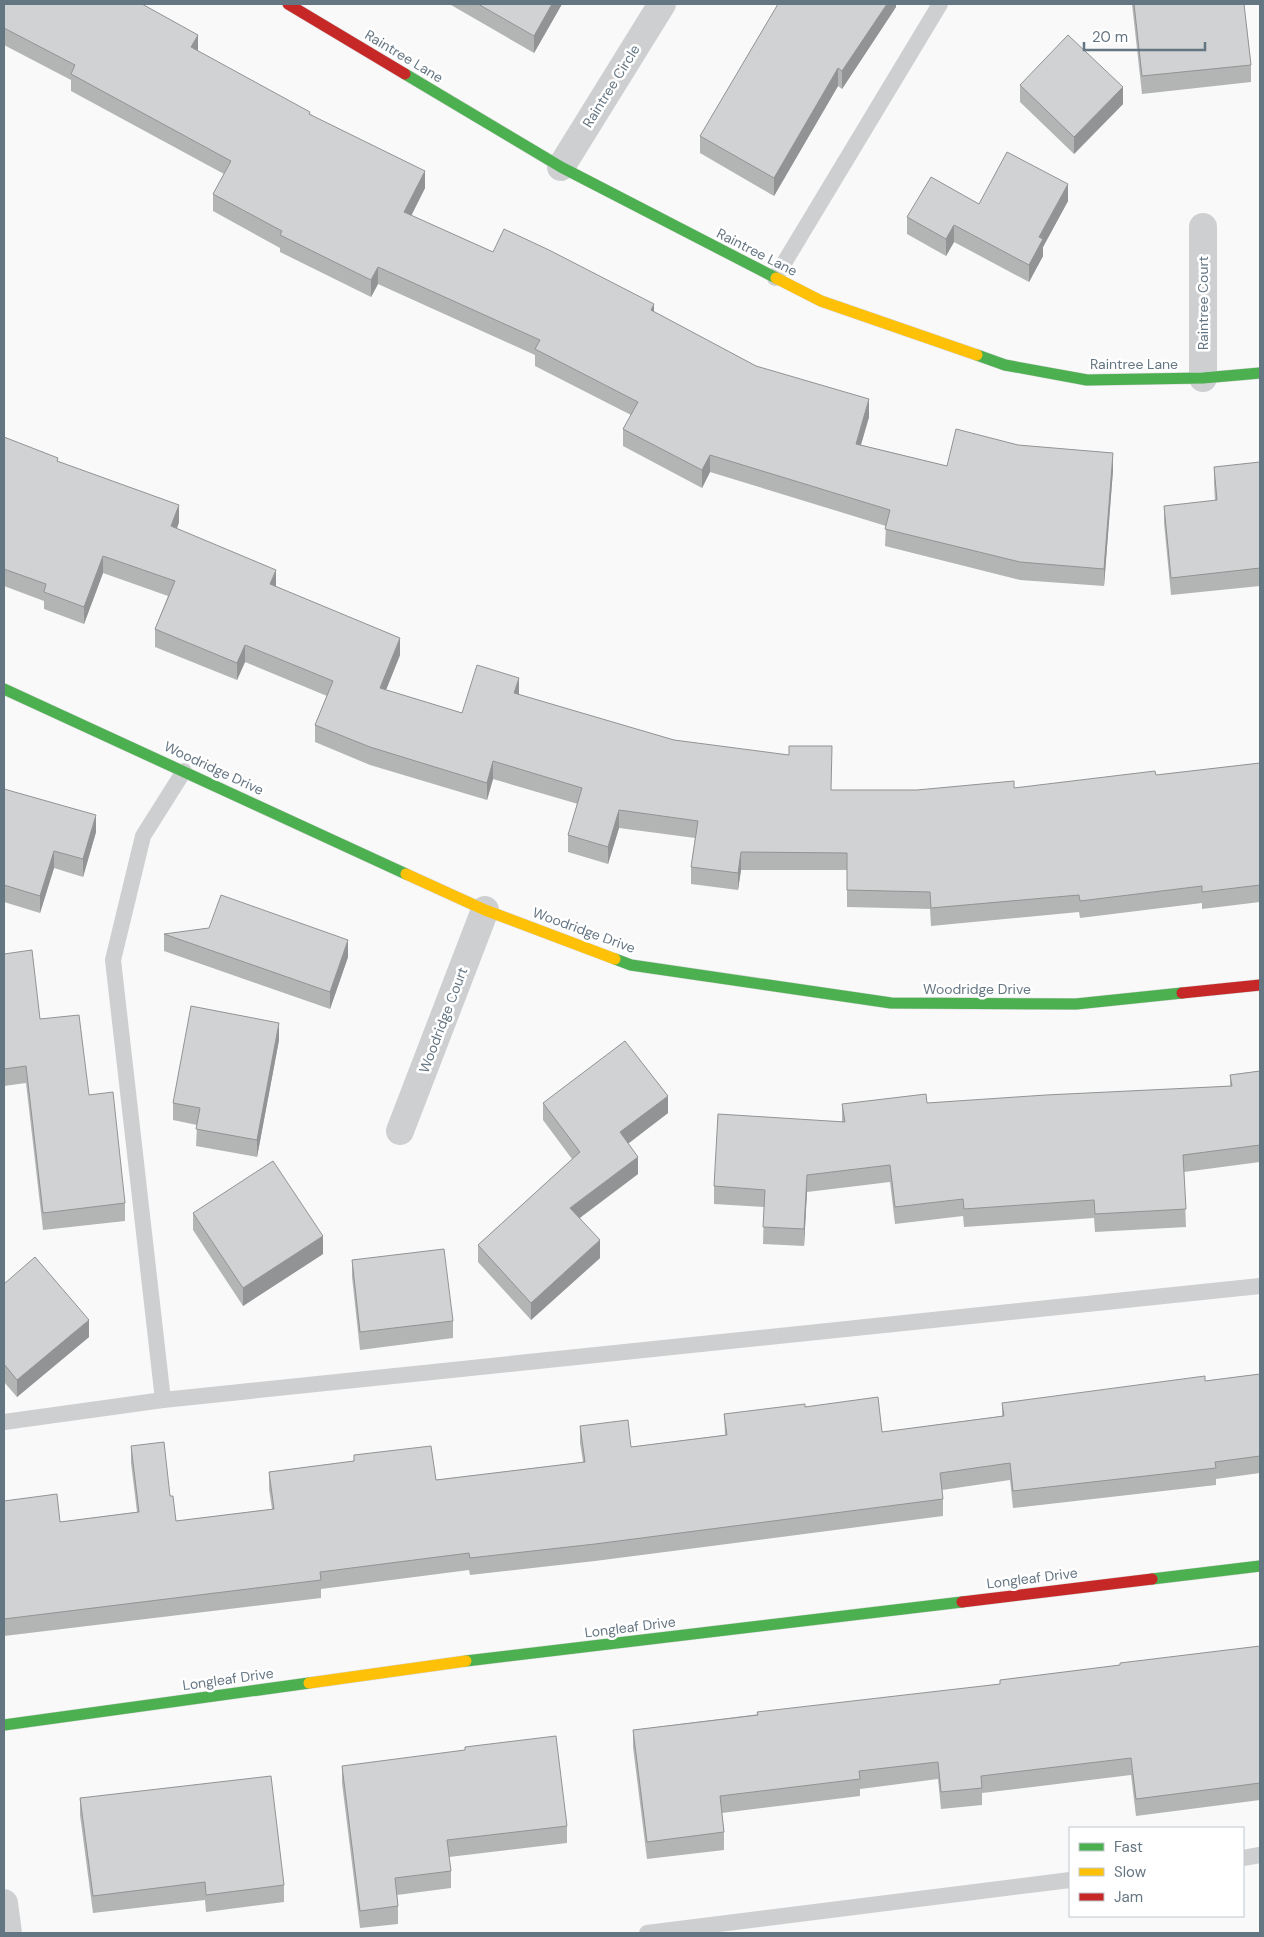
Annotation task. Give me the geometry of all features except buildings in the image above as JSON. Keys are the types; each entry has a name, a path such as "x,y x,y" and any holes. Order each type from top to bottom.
{"street":[{"name":"Raintree Lane","path":"288,4 314,10 561,167 821,302 1005,365 1087,380 1204,378 1260,373"},
{"name":"Raintree Circle","path":"561,167 662,4"},
{"name":"Raintree Court","path":"1203,227 1204,378"},
{"name":"Woodridge Drive","path":"4,689 485,910 631,965 891,1003 1076,1004 1260,986"},
{"name":"Woodridge Court","path":"400,1131 485,910"},
{"name":"Longleaf Drive","path":"4,1725 472,1661 1260,1566"},
{"path":"4,1903 8,1933"}],"lane":[{"path":"775,278 940,4"},
{"path":"163,1400 113,960 144,836 184,771"},
{"path":"4,1422 163,1400 1260,1286"},
{"path":"1244,1858 1260,1856"},
{"path":"646,1933 1069,1880"}],"traffic: fast":[{"path":"405,74 561,167 776,278"},
{"path":"977,355 1005,365 1087,380 1203,378 1260,373"},
{"path":"4,689 406,874"},
{"path":"615,959 631,965 891,1003 1076,1004 1182,993"},
{"path":"1152,1579 1260,1566"},
{"path":"466,1661 962,1602"},
{"path":"4,1725 309,1683"}],"traffic: slow":[{"path":"776,278 821,301 977,355"},
{"path":"406,874 485,910 615,959"},
{"path":"309,1683 466,1661"}],"traffic: jam":[{"path":"288,4 405,74"},
{"path":"1182,993 1260,985"},
{"path":"962,1602 1152,1579"}]}
